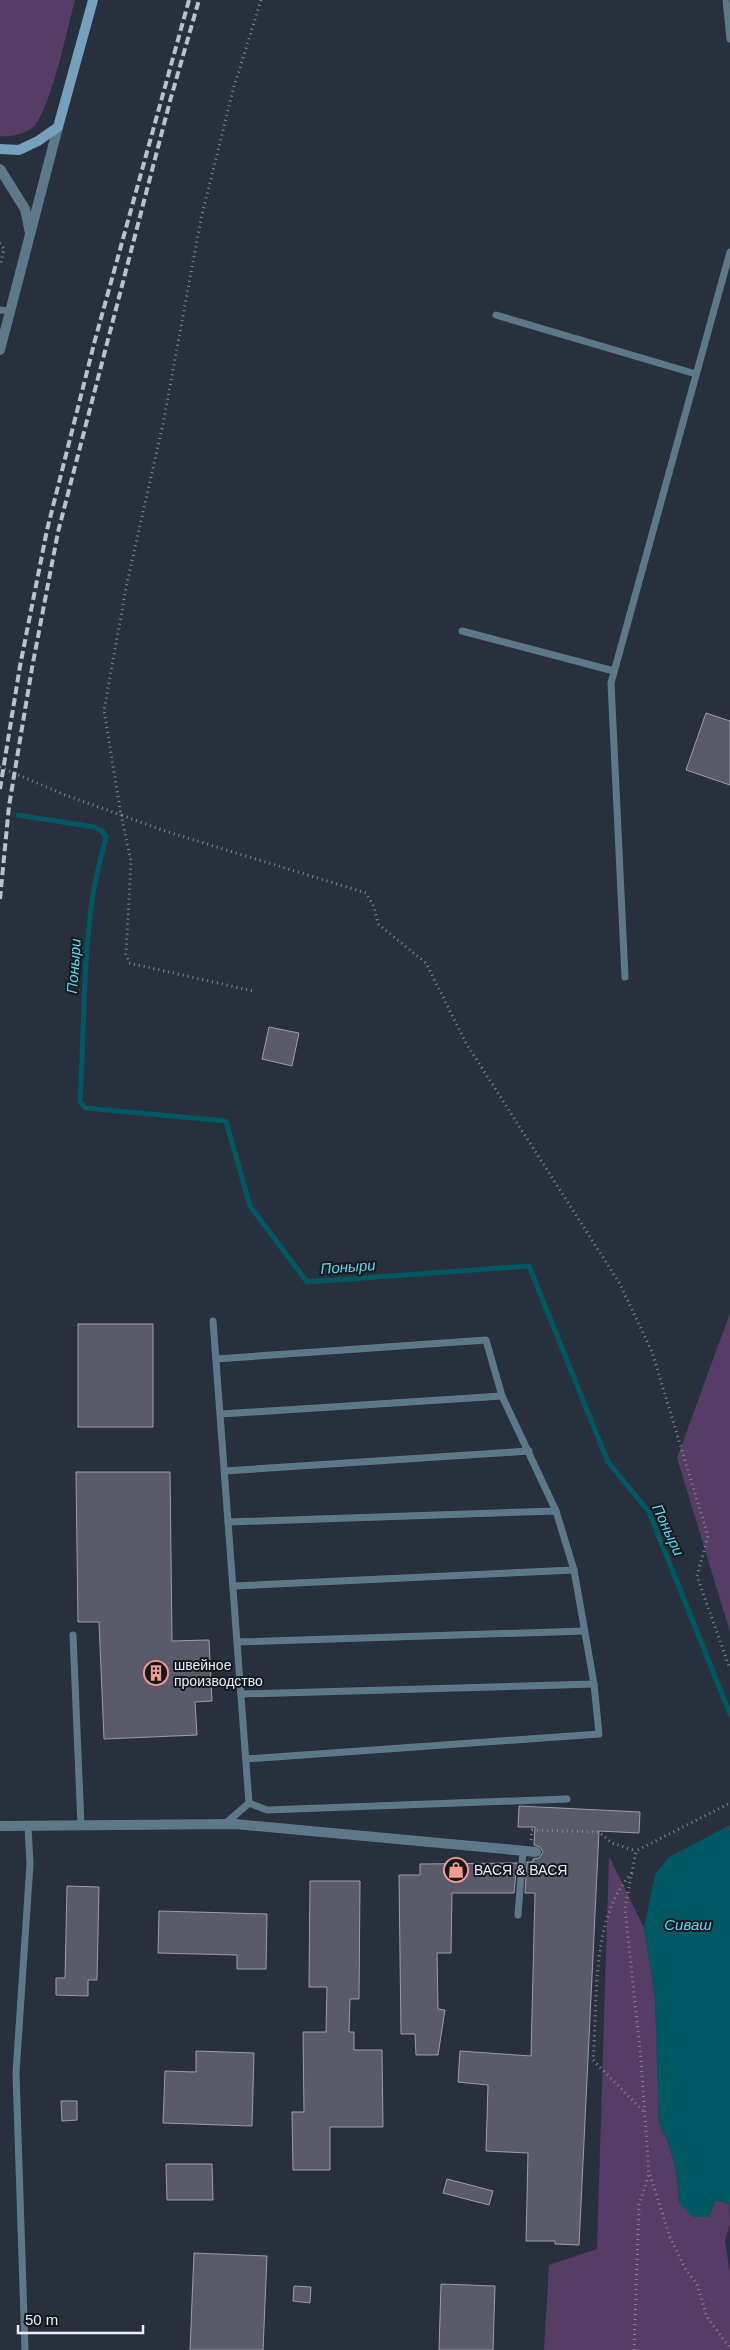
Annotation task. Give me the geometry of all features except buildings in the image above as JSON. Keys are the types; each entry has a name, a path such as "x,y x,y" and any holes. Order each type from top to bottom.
{"main road":[{"path":"0,148 19,150 38,141 58,127 93,0"}],"street":[{"path":"0,350 5,311 31,236 58,127"},
{"path":"0,169 24,209 31,236"},
{"path":"0,1826 224,1825 530,1851"}],"lane":[{"path":"726,0 730,39"},
{"path":"625,977 611,683 730,252"},
{"path":"496,316 696,374"},
{"path":"462,631 614,671"},
{"path":"213,1320 249,1802"},
{"path":"216,1359 486,1340 502,1396 556,1511 574,1570 594,1684 599,1734 246,1759"},
{"path":"220,1414 502,1396"},
{"path":"225,1471 529,1451"},
{"path":"228,1522 556,1511"},
{"path":"233,1586 574,1570"},
{"path":"237,1642 584,1630"},
{"path":"73,1635 81,1826"},
{"path":"241,1694 594,1684"},
{"path":"249,1802 266,1810 567,1799"},
{"path":"224,1825 249,1802"},
{"path":"25,2350 16,2073 30,1864 28,1826"},
{"path":"518,1915 530,1851"}],"path":[{"path":"254,991 129,963 126,954 131,861 121,815 104,710 127,583 163,424 201,219 233,90 260,0"},
{"path":"0,243 4,249 0,266"},
{"path":"0,767 65,795 164,831 366,893 374,907 378,924 426,963 466,1043 620,1284 652,1352 708,1536 697,1576 730,1669"},
{"path":"530,1851 532,1830 599,1832 612,1843 636,1851 730,1802"},
{"path":"636,1851 625,1908 641,2060 643,2111 649,2174 670,2238 686,2270 697,2284 707,2317 730,2348"},
{"path":"632,1873 621,1884 614,1899 600,1942 593,2060 643,2111"},
{"path":"634,2350 639,2205 649,2174"}],"shaded area":[{"path":"0,0 75,0 58,66 42,114 32,128 24,133 9,136 0,136"},
{"path":"730,1313 730,1632 677,1458"},
{"path":"609,1856 644,1928 655,1997 659,2124 674,2162 679,2203 716,2200 729,2204 730,2223 725,2241 730,2273 730,2350 544,2350 549,2265 597,2249"}],"water":[{"name":"Сиваш","path":"730,1825 730,2212 729,2204 716,2200 709,2217 693,2217 679,2203 674,2162 659,2124 655,1997 644,1928 655,1875 669,1857"}],"waterway":[{"name":"Поныри","path":"18,815 94,827 102,831 106,837 93,893 87,951 80,1101 85,1108 226,1121 250,1206 307,1282 529,1266 608,1462 649,1512 730,1714"}],"railway":[{"path":"0,789 20,666 47,530 95,340 189,0"},
{"path":"0,899 9,806 32,668 58,532 170,101 199,0"}],"place":[{"name":"швейное производство","path":"156,1673"},
{"name":"ВАСЯ & ВАСЯ","path":"456,1870"}]}
